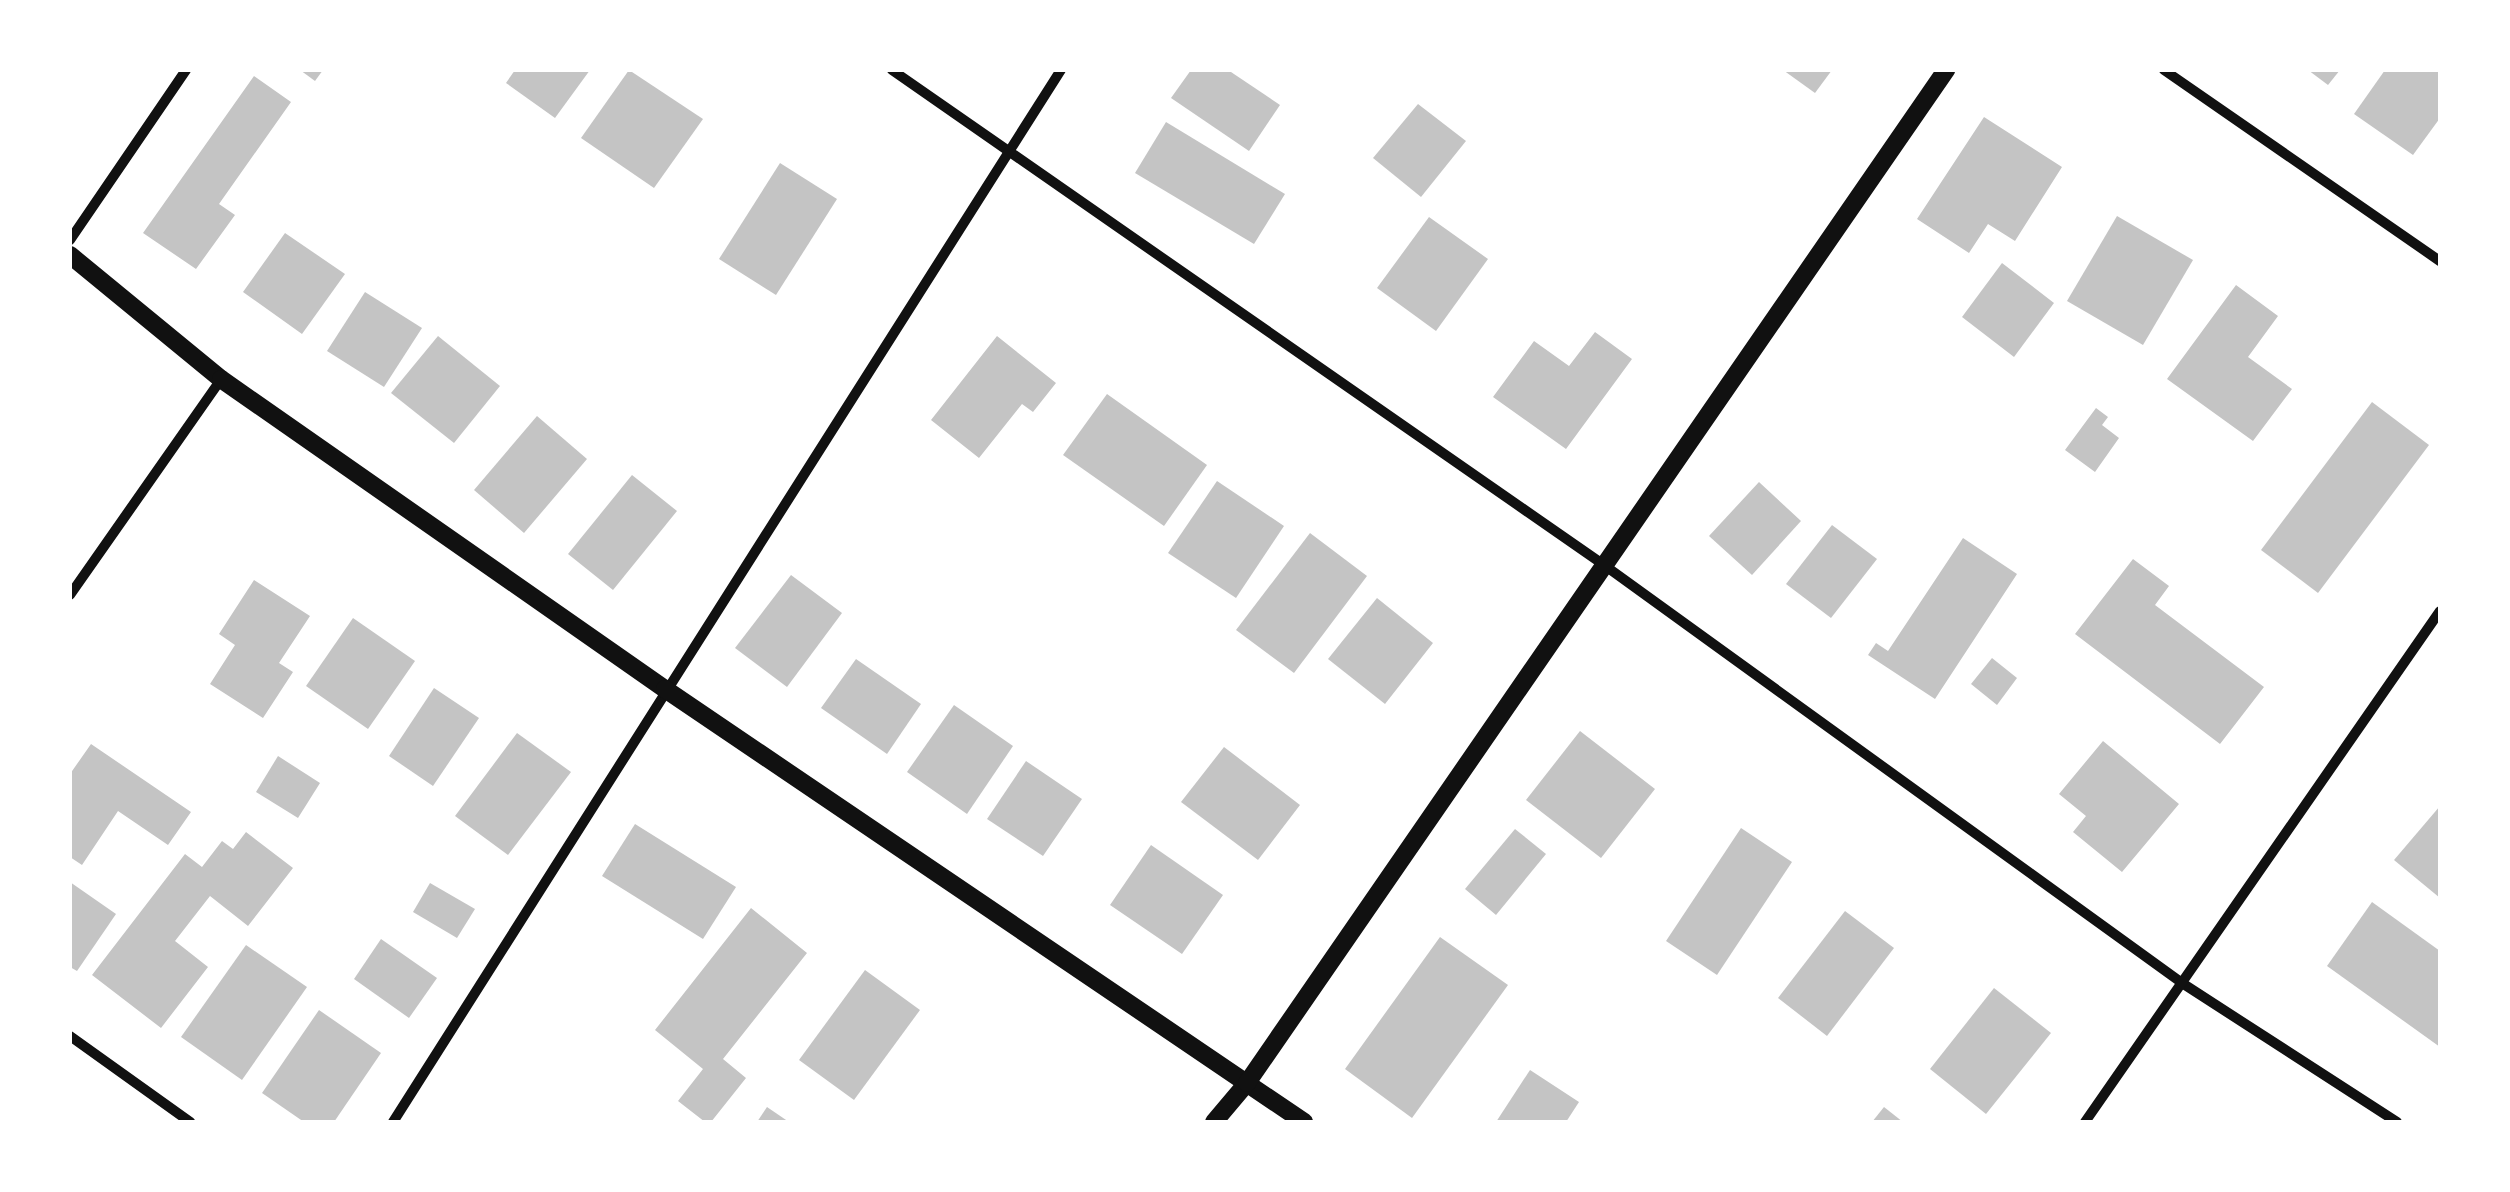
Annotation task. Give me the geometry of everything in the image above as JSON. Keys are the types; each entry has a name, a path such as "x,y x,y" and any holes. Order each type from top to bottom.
{"street":[{"path":"70,240 186,70"},
{"path":"892,70 1604,564 2182,984 2396,1122"},
{"path":"393,1122 1061,70"},
{"path":"1214,1122 1247,1082 1946,70"},
{"path":"2164,70 2440,261"},
{"path":"70,255 222,379 665,689 1304,1122"},
{"path":"70,595 222,379"},
{"path":"2085,1122 2440,611"},
{"path":"70,1036 190,1122"}],"building":[{"path":"300,70 323,70 315,81"},
{"path":"515,70 590,70 555,118 506,83"},
{"path":"629,70 703,119 654,188 581,138"},
{"path":"1191,70 1228,70 1280,105 1249,151 1171,98"},
{"path":"1783,70 1832,70 1815,93"},
{"path":"2308,70 2340,70 2328,85"},
{"path":"2385,70 2440,70 2440,118 2413,155 2354,114"},
{"path":"254,76 291,102 219,204 235,215 196,269 143,233"},
{"path":"1418,104 1466,141 1421,197 1373,158"},
{"path":"1984,117 2062,167 2015,241 1988,224 1969,253 1917,219"},
{"path":"1166,122 1285,194 1254,244 1135,173"},
{"path":"780,163 837,199 776,295 719,259"},
{"path":"2117,216 2193,260 2143,345 2067,301"},
{"path":"1429,217 1488,259 1436,331 1377,288"},
{"path":"285,233 345,274 302,334 243,292"},
{"path":"2002,263 2054,303 2014,357 1962,317"},
{"path":"2236,285 2278,316 2248,357 2292,389 2253,441 2167,379"},
{"path":"365,292 422,328 384,387 327,351"},
{"path":"1595,332 1632,359 1566,449 1493,397 1534,341 1569,366"},
{"path":"438,336 500,386 454,443 391,393"},
{"path":"997,336 1056,383 1033,412 1022,404 979,458 931,420"},
{"path":"1107,394 1207,465 1164,526 1063,455"},
{"path":"2372,402 2429,445 2318,593 2261,550"},
{"path":"2096,408 2108,417 2102,425 2119,438 2095,472 2065,450"},
{"path":"537,416 587,459 524,533 474,490"},
{"path":"632,475 677,511 613,590 568,554"},
{"path":"1217,481 1284,526 1236,598 1168,553"},
{"path":"1759,482 1801,521 1752,575 1709,536"},
{"path":"1832,525 1877,559 1831,618 1786,584"},
{"path":"1310,533 1367,576 1294,673 1236,630"},
{"path":"1963,538 2017,574 1935,699 1868,655 1876,643 1888,651"},
{"path":"2133,559 2169,586 2155,605 2264,687 2220,744 2075,634"},
{"path":"791,575 842,613 787,687 735,648"},
{"path":"254,580 310,616 279,663 293,672 263,718 210,684 235,645 219,634"},
{"path":"1377,598 1433,643 1385,704 1328,659"},
{"path":"353,618 415,661 368,729 306,686"},
{"path":"1992,658 2017,678 1997,705 1971,684"},
{"path":"856,659 921,704 887,754 821,708"},
{"path":"434,688 479,718 433,786 389,756"},
{"path":"954,705 1013,746 967,814 907,772"},
{"path":"1580,731 1655,789 1601,858 1526,800"},
{"path":"517,733 571,772 508,855 455,816"},
{"path":"2103,741 2179,804 2122,872 2073,832 2086,816 2059,794"},
{"path":"91,744 191,812 168,845 118,811 82,865 70,857 70,774"},
{"path":"1224,747 1300,805 1258,860 1181,802"},
{"path":"278,756 320,783 298,818 256,792"},
{"path":"1026,761 1082,799 1043,856 987,819"},
{"path":"2440,806 2440,898 2394,860"},
{"path":"635,824 736,887 703,939 602,876"},
{"path":"1741,828 1792,862 1717,975 1666,941"},
{"path":"1515,829 1546,854 1496,915 1465,889"},
{"path":"246,832 293,868 248,926 210,896 175,941 208,967 161,1028 92,975 185,854 202,867 222,841 233,849"},
{"path":"1151,845 1223,895 1182,954 1110,905"},
{"path":"70,882 116,914 77,971 70,967"},
{"path":"430,883 475,909 457,938 413,912"},
{"path":"2372,902 2440,951 2440,1047 2327,966"},
{"path":"751,908 807,953 723,1059 746,1078 711,1122 705,1122 678,1101 703,1069 655,1030"},
{"path":"1845,911 1894,948 1827,1036 1778,998"},
{"path":"1440,937 1508,985 1412,1118 1345,1069"},
{"path":"381,939 437,978 409,1018 354,979"},
{"path":"246,945 307,987 242,1080 181,1037"},
{"path":"865,970 920,1010 854,1100 799,1060"},
{"path":"1994,988 2051,1033 1986,1114 1930,1069"},
{"path":"319,1010 381,1053 334,1122 304,1122 262,1093"},
{"path":"1530,1070 1579,1102 1566,1122 1496,1122"},
{"path":"767,1107 789,1122 757,1122"},
{"path":"1884,1107 1903,1122 1872,1122"}]}
